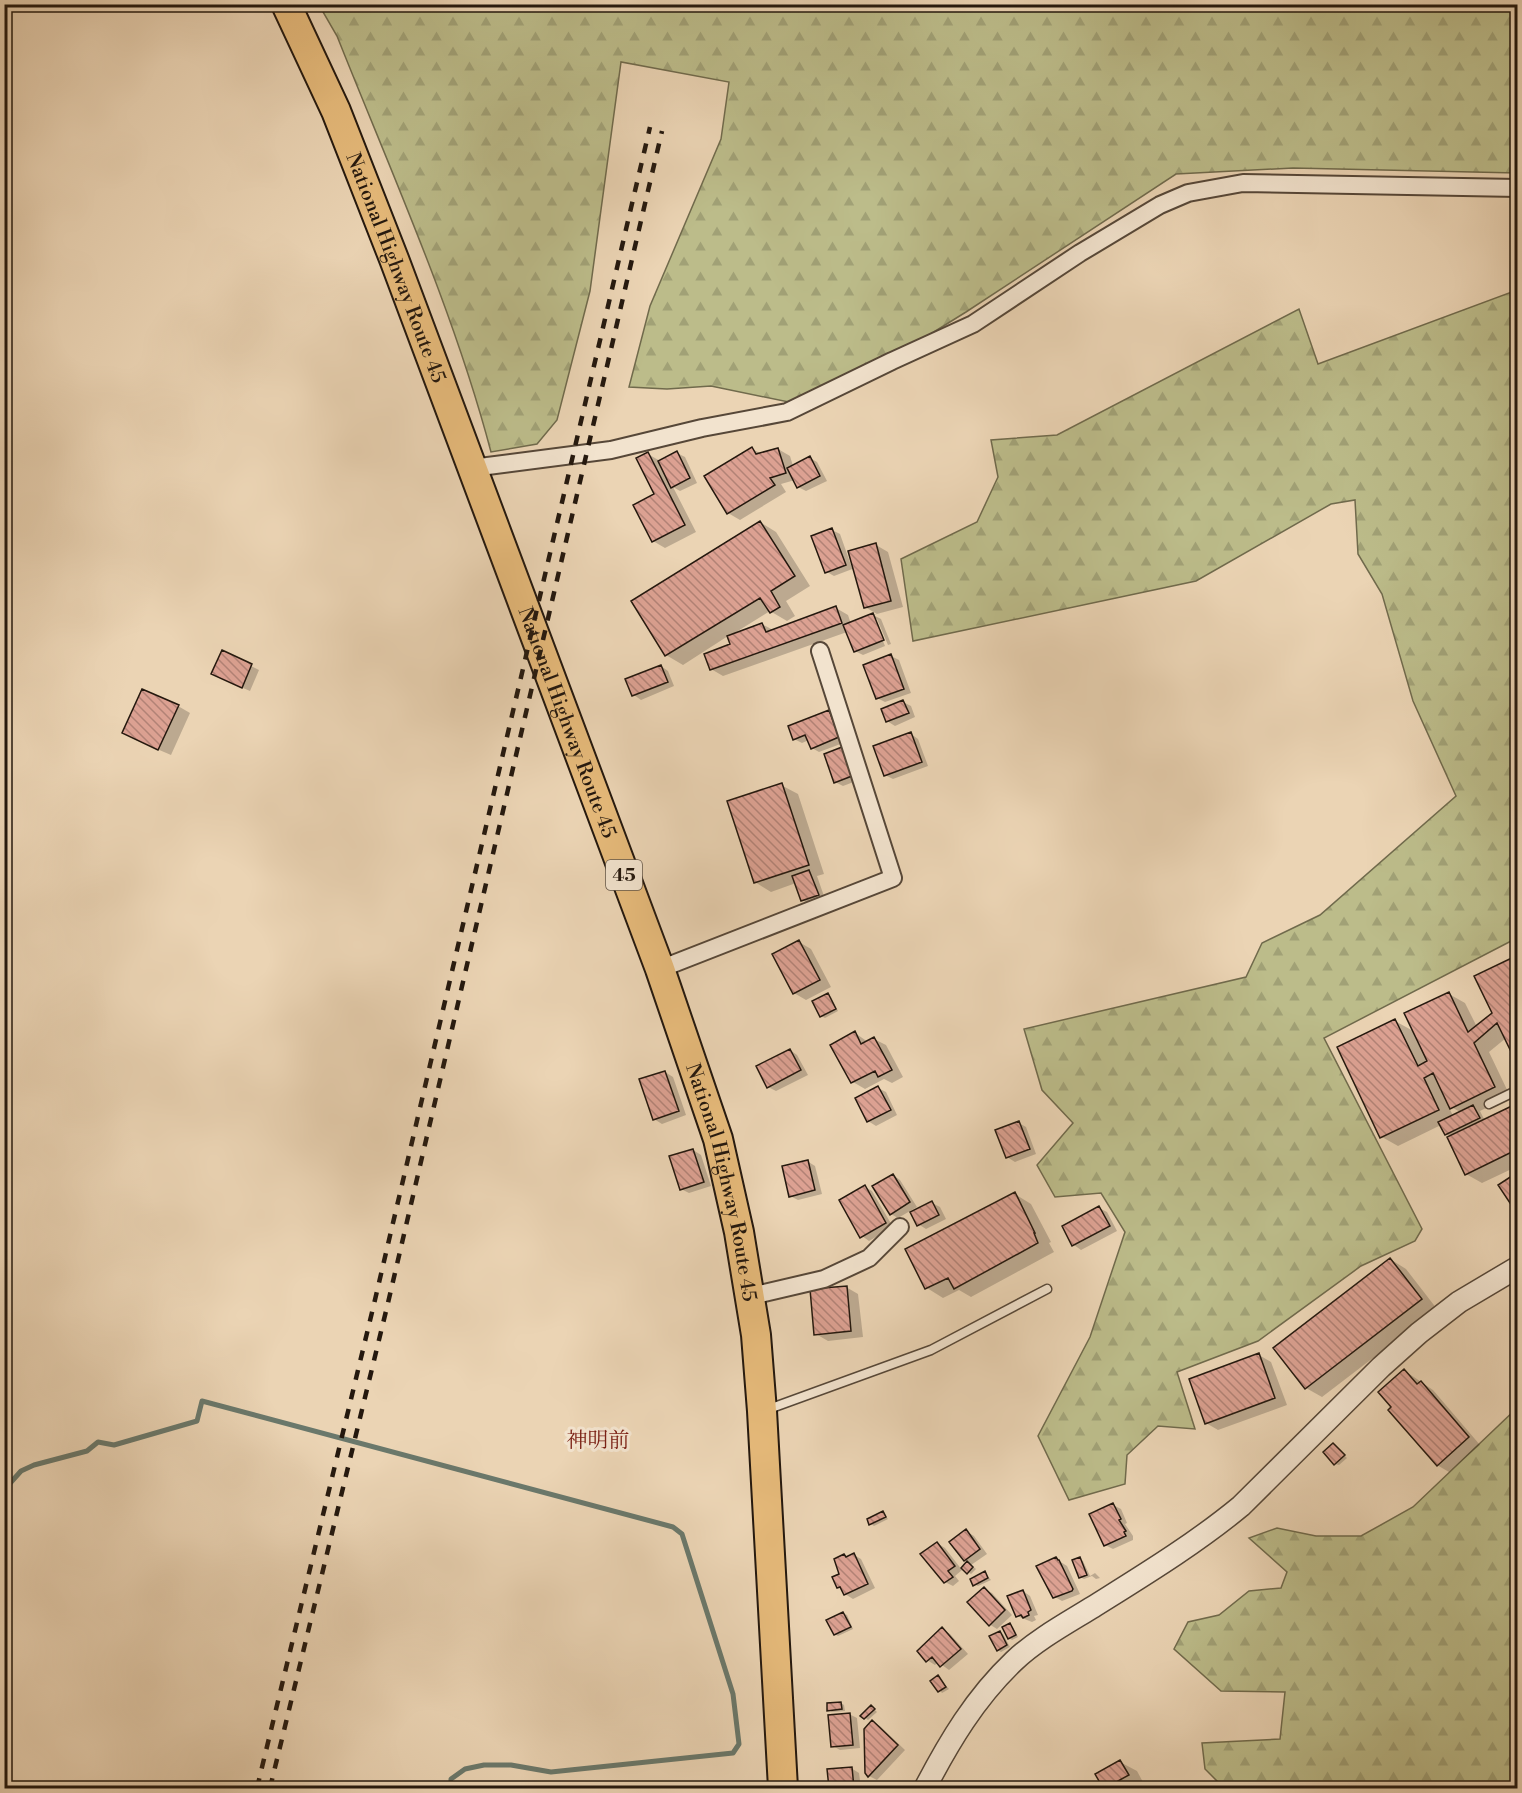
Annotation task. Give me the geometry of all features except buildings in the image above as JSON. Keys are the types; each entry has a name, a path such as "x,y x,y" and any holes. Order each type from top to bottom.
{"highway":[{"name":"National Highway Route 45","path":"286,4 336,111 394,259 660,969 718,1139 751,1296 762,1411 783,1788"}],"street":[{"path":"472,468 611,450 702,428 787,412 973,324 1080,253 1160,205 1188,193 1243,183 1518,188"},
{"path":"660,969 893,878 820,651"},
{"path":"751,1296 824,1278 869,1258 900,1227"},
{"path":"925,1788 960,1725 980,1698 1015,1660 1071,1621 1184,1550 1216,1526 1241,1506 1419,1332 1459,1302 1518,1267"}],"lane":[{"path":"1489,1104 1518,1090"},
{"path":"762,1411 931,1350 1047,1289"}],"green space":[{"path":"319,5 1517,5 1517,173 1293,168 1176,174 966,312 813,407 711,386 667,389 629,387 650,306 721,139 729,82 621,62 590,291 557,420 537,444 491,452 459,347 420,242 337,36"},
{"path":"1517,290 1517,938 1324,1038 1422,1229 1415,1241 1361,1266 1258,1341 1177,1372 1195,1429 1158,1426 1127,1455 1125,1484 1069,1500 1038,1436 1090,1337 1125,1232 1101,1193 1055,1197 1037,1165 1073,1123 1042,1090 1024,1029 1246,977 1262,943 1320,915 1456,796 1413,701 1382,594 1358,554 1355,500 1331,504 1196,581 913,641 901,559 977,522 998,477 991,440 1057,435 1299,309 1318,364"},
{"path":"1517,1408 1517,1788 1224,1788 1205,1769 1202,1743 1280,1739 1285,1692 1221,1691 1174,1649 1188,1622 1219,1615 1249,1591 1281,1588 1287,1572 1249,1538 1277,1528 1316,1536 1361,1536 1413,1507"}],"waterway":[{"path":"4,1490 21,1471 34,1465 87,1451 98,1442 114,1445 197,1421 202,1401 673,1527 682,1534 733,1694 739,1744 733,1753 551,1772 511,1765 484,1765 465,1769 451,1779 451,1783 457,1788"}],"railway":[{"path":"257,1788 374,1304 650,127"},
{"path":"270,1788 387,1307 662,131"}],"district":[{"name":"神明前","path":"598,1440"}]}
